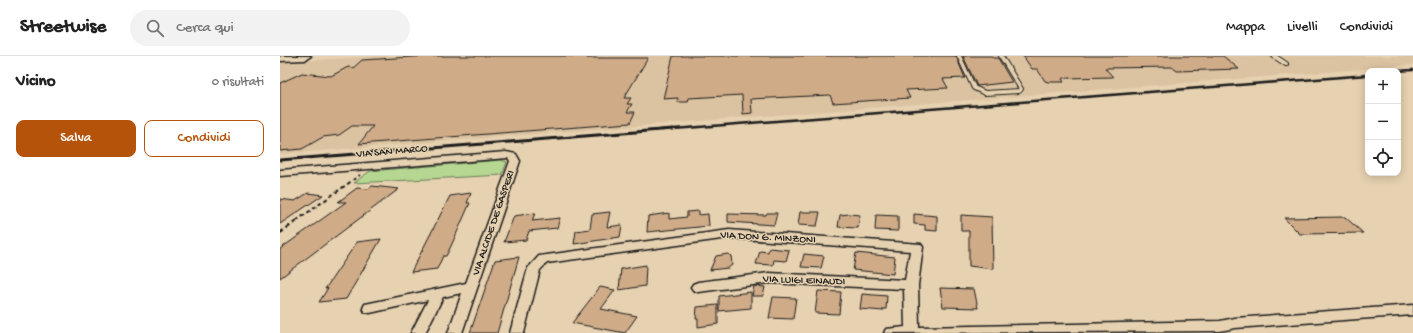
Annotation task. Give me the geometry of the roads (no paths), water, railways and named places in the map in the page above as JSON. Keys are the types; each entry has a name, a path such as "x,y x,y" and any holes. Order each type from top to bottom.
{"main road":[{"path":"280,57 305,56"}],"street":[{"name":"VIA SAN MARCO","path":"280,173 506,155"},
{"name":"VIA ALCIDE DE GASPERI","path":"370,308 472,286 515,161 512,156 506,155"},
{"name":"VIA DON G. MINZONI","path":"517,333 534,268 543,259 729,234 917,247 912,286 912,332"},
{"name":"VIA LUIGI EINAUDI","path":"698,287 769,278 912,286"},
{"path":"455,333 472,286"},
{"path":"418,333 438,293"},
{"path":"891,333 1008,332 1220,326 1236,323 1413,310"}],"lane":[{"path":"959,56 974,88 986,93 1019,91 1021,89 1001,56"},
{"path":"1274,56 1286,64"}],"railway":[{"path":"1401,71 1413,70"},
{"path":"661,130 1365,75"},
{"path":"280,160 673,129"}]}
